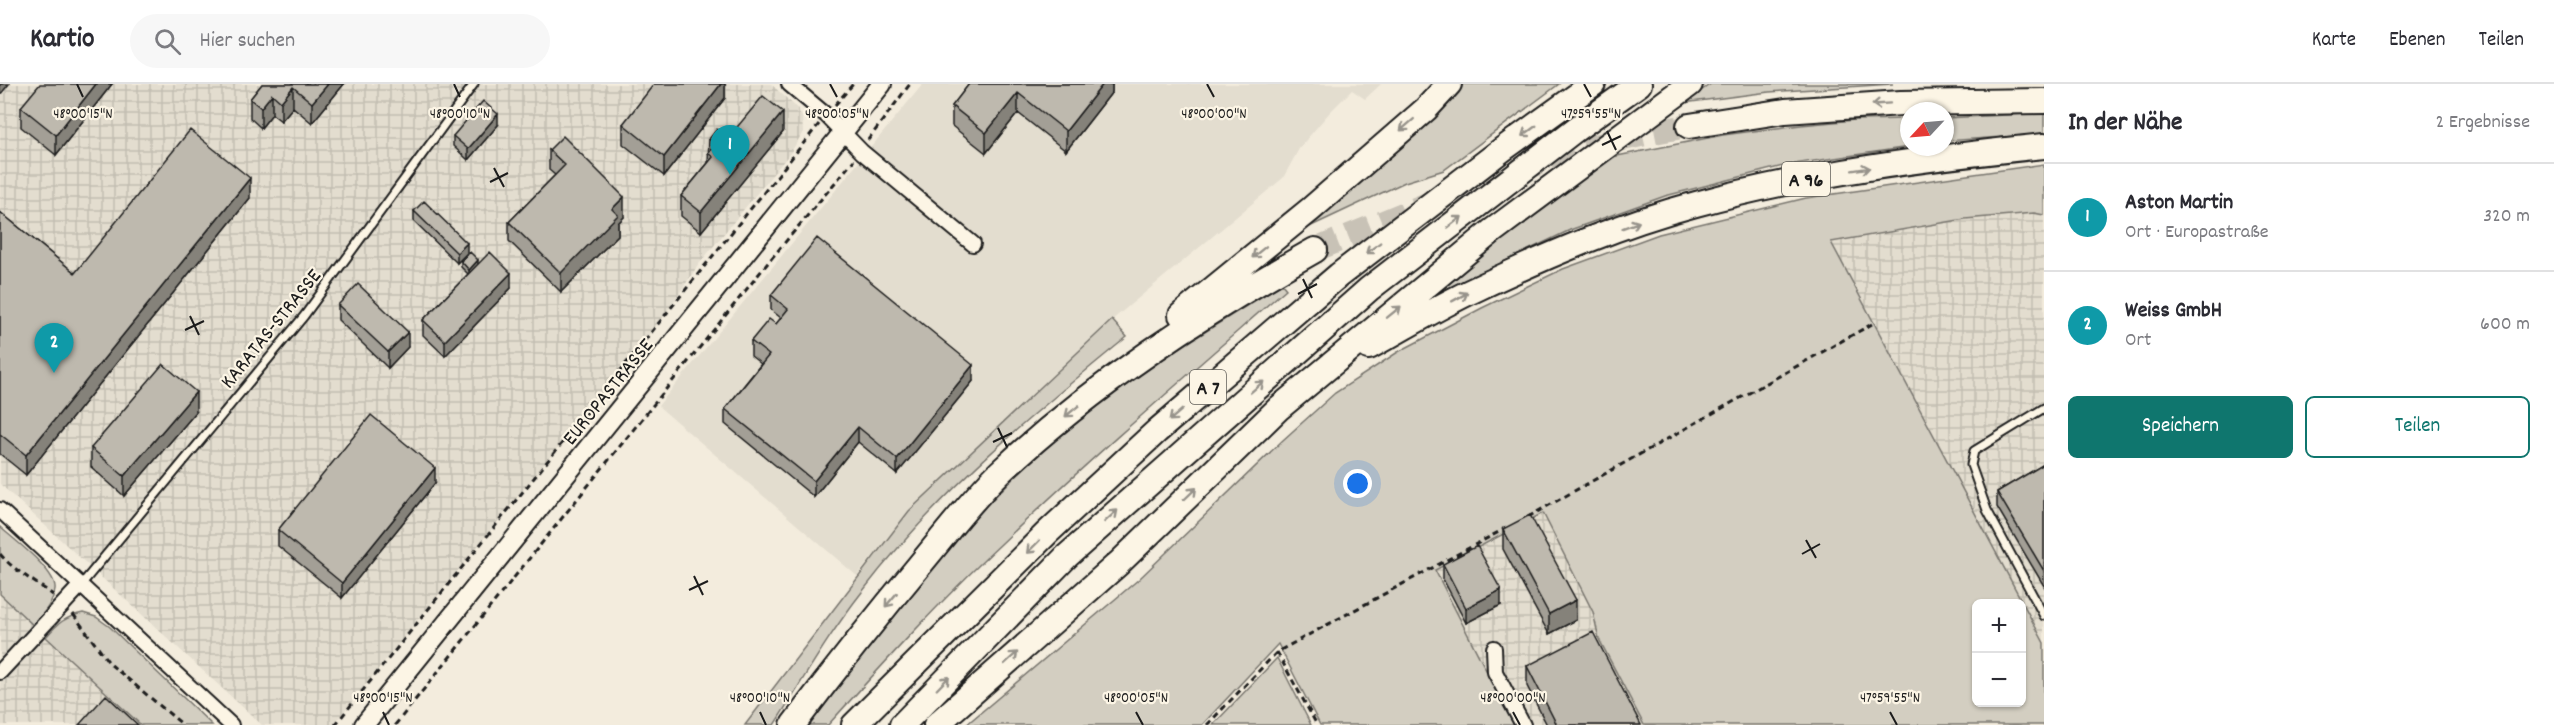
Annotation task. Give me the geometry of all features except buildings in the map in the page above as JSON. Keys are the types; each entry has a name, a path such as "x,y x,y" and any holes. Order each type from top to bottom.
{"highway":[{"path":"793,725 849,651 985,489 1025,451 1118,375 1185,312 1311,209 1426,109 1449,84"},
{"name":"A 7","path":"854,725 1047,533 1157,431 1339,275 1503,149 1593,84"},
{"name":"A 7","path":"902,725 1067,556 1369,289 1576,129 1640,84"},
{"path":"936,725 1087,592 1271,415 1491,232 1690,84"},
{"path":"1689,126 1808,109 1901,103 2044,101"},
{"name":"A 96","path":"1317,376 1474,289 1576,245 1695,204 1787,182 1958,155 2044,146"},
{"path":"1118,375 1239,293 1315,250"}],"main road":[{"name":"EUROPASTRASSE","path":"364,725 882,84"}],"street":[{"path":"789,84 826,115 862,152 973,244"},
{"path":"0,510 231,725"},
{"path":"0,672 81,585"},
{"path":"1494,648 1495,672 1523,725"}],"lane":[{"name":"KARATAS-STRASSE","path":"81,585 304,316 474,84"},
{"path":"2044,408 1983,443 1974,451 1971,465 1987,510 2044,616"}],"path":[{"path":"335,725 853,84"},
{"path":"395,725 771,259 862,152 874,131 910,84"},
{"path":"1525,518 1872,324"},
{"path":"1207,725 1277,652 1514,524"},
{"path":"0,554 12,568 34,580 65,604 110,664 183,725"},
{"path":"1277,652 1317,725"}],"shaded area":[{"path":"0,84 771,84 798,109 802,117 803,132 791,152 699,264 664,316 333,725 262,725 0,484"},
{"path":"923,84 1381,84 1365,99 1352,90 1300,147 1283,178 1112,320 1045,382 909,511 857,576 658,406"},
{"path":"1461,84 1559,84 1444,170 1405,182 1307,228"},
{"path":"1711,84 1893,84 1769,92 1683,103"},
{"path":"2044,113 2044,134 1954,140 1954,118"},
{"path":"1900,119 1900,148 1787,165 1665,196 1570,230 1420,302 1607,158 1723,135 1855,120"},
{"path":"2044,164 2044,215 2034,213 1965,219 1831,242 2021,599 1972,599 1972,707 2026,707 2026,609 2044,643 2044,725 1644,725 1599,639 1593,612 1543,513 1435,570 1514,725 1320,725 1278,644 1202,725 966,725 1139,579 1335,393 1398,352 1482,308 1563,269 1659,234 1806,198"},
{"path":"2034,213 2044,215 2044,643 2026,609 2026,599 2021,599 1831,241 1965,219"},
{"path":"1282,284 1286,289 1106,447 978,566 828,725 809,725 937,562 1021,471 1081,418 1146,370"},
{"path":"1112,320 1127,337 987,457 891,556 827,641 774,725 745,725 909,511"},
{"path":"1543,513 1593,612 1599,639 1644,725 1514,725 1435,570"},
{"path":"0,527 42,565 54,582 55,589 52,599 34,626 0,594"},
{"path":"0,594 46,637 141,725 0,725"},
{"path":"83,613 96,617 110,627 212,725 141,725 46,637 62,621"},
{"path":"1277,658 1311,725 1213,725"}],"tunnel":[{"path":"1315,250 1498,177 1545,161 1640,135 1689,126"}],"place":[{"name":"Aston Martin","path":"730,175"},
{"name":"Weiss GmbH","path":"54,373"}]}
